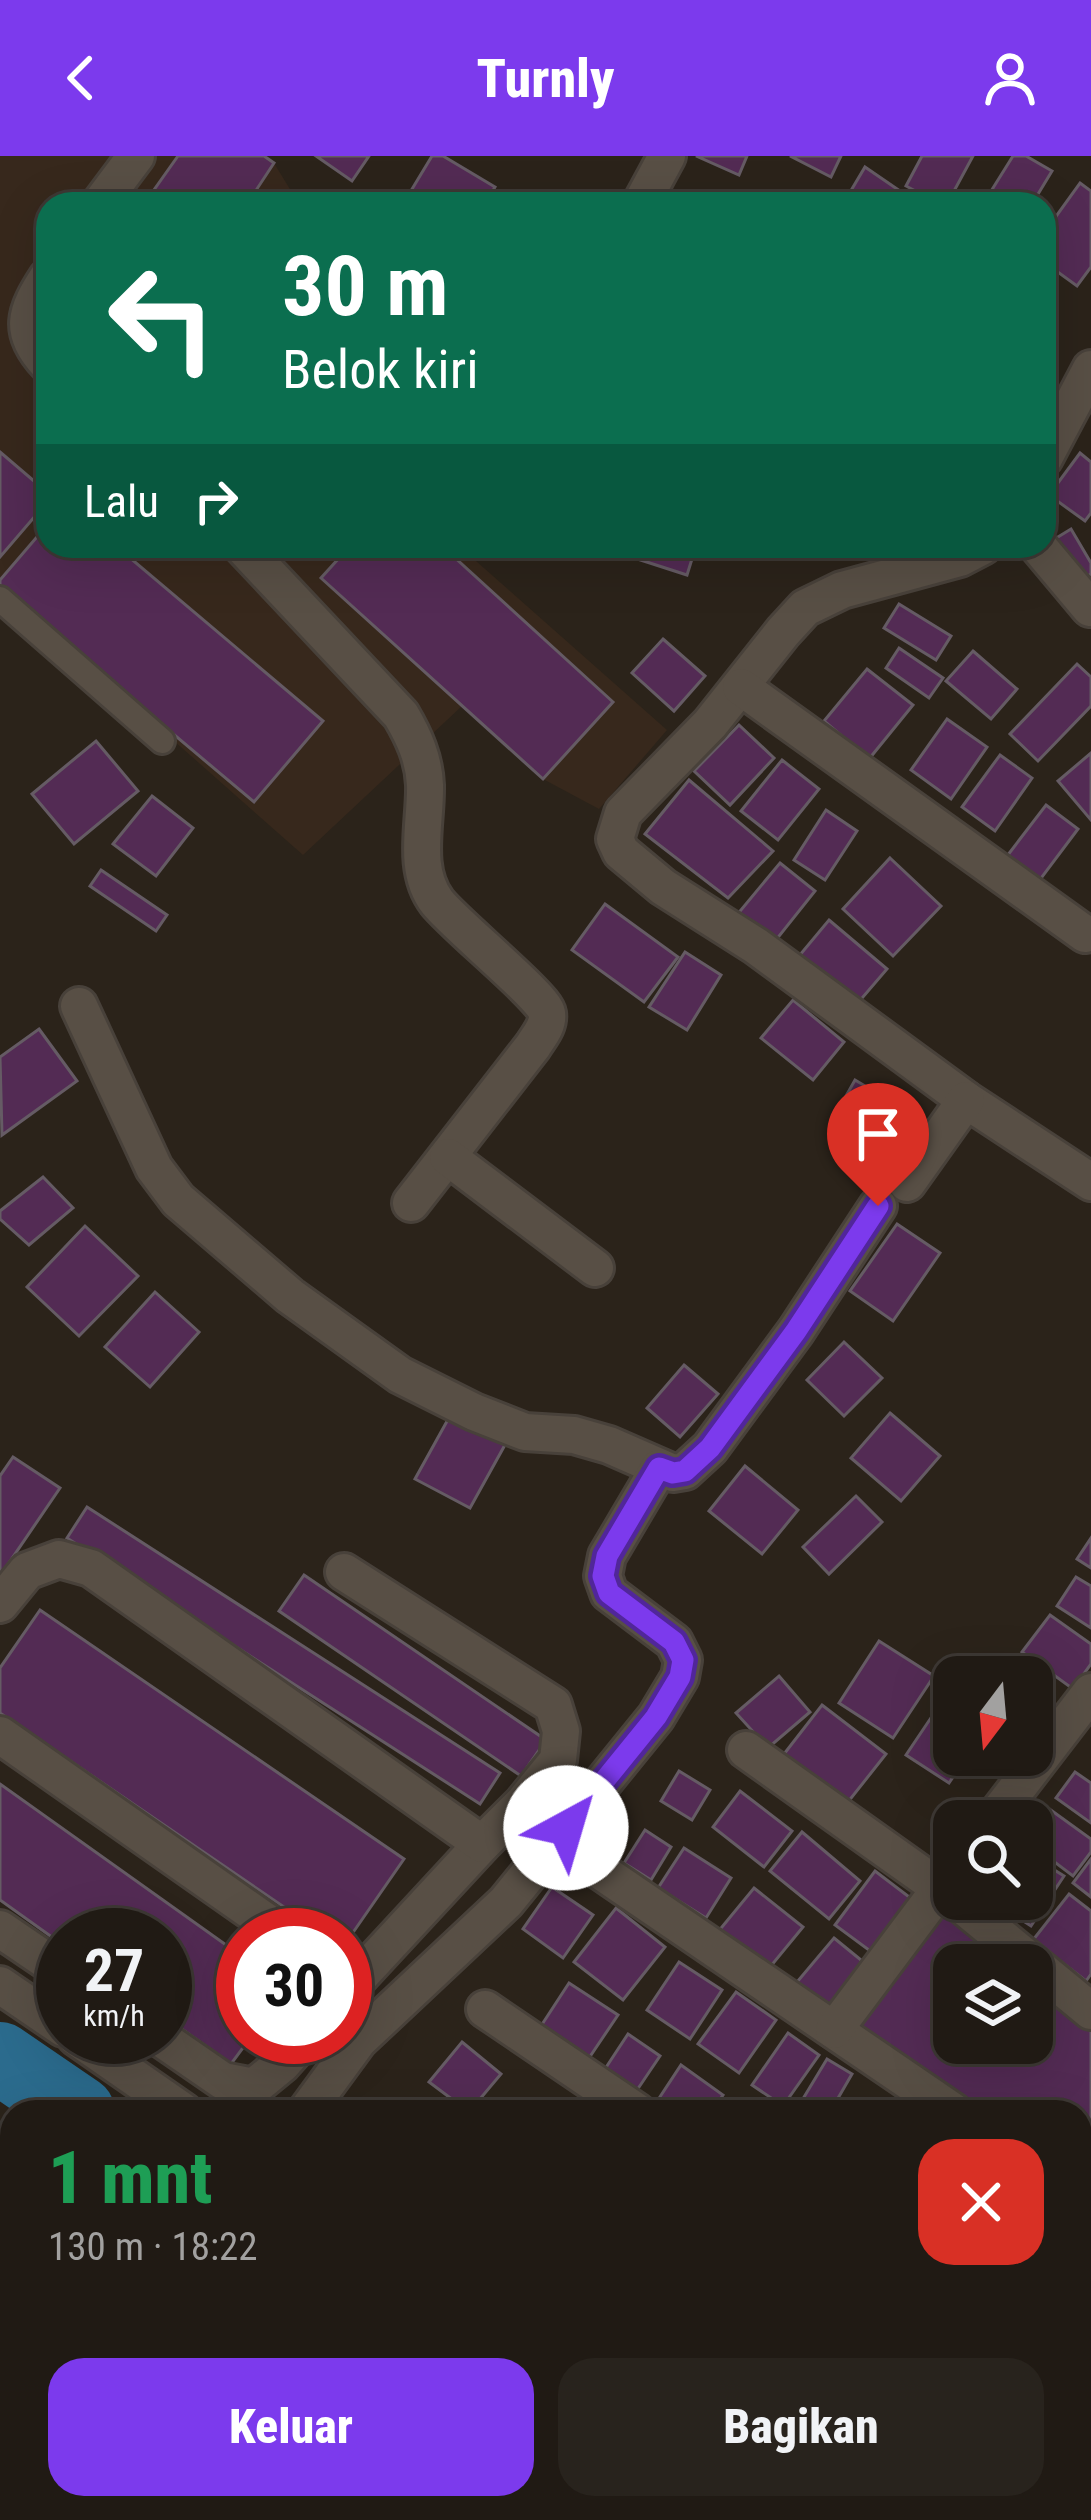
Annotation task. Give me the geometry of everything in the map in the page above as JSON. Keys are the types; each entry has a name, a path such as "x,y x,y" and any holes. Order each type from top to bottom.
{"street":[{"path":"109,192 136,156"},
{"path":"648,192 667,156"},
{"path":"36,300 28,334 36,351"},
{"path":"1056,437 1090,377"},
{"path":"253,558 401,715 419,749 425,781 426,883 453,919 545,1006 548,1018 411,1203"},
{"path":"960,558 817,601 783,632 710,724 623,813 615,839 621,852 663,887 756,946 966,1100 1091,1183"},
{"path":"1048,558 1090,608"},
{"path":"740,687 1085,934"},
{"path":"80,1006 154,1168 178,1200 290,1295 400,1375 458,1404 525,1432 574,1435 609,1445 673,1473 685,1471 710,1448 796,1331 878,1206"},
{"path":"907,1183 966,1100"},
{"path":"448,1157 596,1268"},
{"path":"315,2100 358,2041 506,1902 656,1717 680,1677 683,1660 674,1642 609,1593 603,1576 607,1556 659,1468"},
{"path":"0,1604 27,1571 59,1558 91,1568 482,1844"},
{"path":"344,1573 553,1705 561,1731 558,1760 524,1803 372,1959"},
{"path":"1008,1800 1091,1692"},
{"path":"0,1735 247,1908"},
{"path":"746,1750 933,1876"},
{"path":"574,1853 936,2100"},
{"path":"834,2030 933,1910"},
{"path":"989,1920 1088,2003"},
{"path":"0,1929 36,1954"},
{"path":"0,1985 36,2010"},
{"path":"484,2009 619,2100"},
{"path":"192,2060 223,2081 254,2087 282,2064"},
{"path":"115,2064 167,2100"}],"lane":[{"path":"0,599 162,741"}],"shaded area":[{"path":"0,156 264,156 274,163 292,192 36,192 36,558 473,558 667,730 599,809 543,779 462,706 303,855 0,587"}],"building":[{"path":"178,156 264,156 274,163 255,192 152,192"},
{"path":"316,156 369,156 352,181"},
{"path":"432,156 443,156 495,187 492,192 410,192"},
{"path":"696,156 747,156 739,175"},
{"path":"790,156 841,156 831,177"},
{"path":"922,156 973,156 954,192 917,192 906,186"},
{"path":"1013,156 1026,156 1052,171 1039,192 990,192"},
{"path":"865,167 901,192 850,192"},
{"path":"1080,183 1091,191 1091,267 1077,286 1056,271 1056,216"},
{"path":"0,452 36,483 36,515 0,557"},
{"path":"1080,453 1091,462 1091,513 1085,521 1056,500 1056,486"},
{"path":"1071,529 1091,563 1091,574 1077,582 1056,538"},
{"path":"36,538 36,558 130,558 323,721 254,802 0,588 0,580"},
{"path":"339,558 455,558 613,702 543,779 321,578"},
{"path":"634,558 692,558 687,575"},
{"path":"899,604 951,636 936,660 884,628"},
{"path":"663,639 705,676 674,711 632,673"},
{"path":"899,648 943,678 929,698 886,668"},
{"path":"973,651 1017,689 991,719 946,681"},
{"path":"1077,664 1091,677 1091,706 1038,761 1010,734"},
{"path":"867,669 913,705 869,759 824,721"},
{"path":"947,719 987,747 951,799 911,770"},
{"path":"739,725 774,758 730,805 694,771"},
{"path":"96,741 138,791 74,844 32,794"},
{"path":"1091,753 1091,820 1058,781"},
{"path":"1000,755 1032,778 995,831 962,807"},
{"path":"782,760 819,789 778,840 741,811"},
{"path":"689,780 773,851 728,898 645,834"},
{"path":"152,796 193,828 156,876 113,844"},
{"path":"1046,805 1078,829 1036,885 1004,860"},
{"path":"826,810 857,831 825,880 794,860"},
{"path":"890,858 941,906 893,956 843,909"},
{"path":"780,863 815,891 772,945 736,916"},
{"path":"101,870 167,915 156,931 90,886"},
{"path":"605,904 678,957 644,1002 572,950"},
{"path":"829,920 887,969 851,1011 794,962"},
{"path":"685,952 721,975 687,1030 649,1007"},
{"path":"793,1000 844,1042 813,1080 761,1038"},
{"path":"39,1029 77,1081 2,1135 0,1057"},
{"path":"855,1080 887,1099 869,1131 837,1112"},
{"path":"43,1177 73,1208 29,1245 0,1219 0,1211"},
{"path":"897,1224 940,1253 893,1321 850,1291"},
{"path":"85,1226 138,1276 79,1336 27,1287"},
{"path":"155,1292 199,1332 150,1387 105,1347"},
{"path":"844,1342 882,1378 844,1416 807,1380"},
{"path":"684,1365 718,1394 680,1437 647,1408"},
{"path":"890,1413 940,1456 901,1501 851,1458"},
{"path":"451,1414 506,1443 470,1508 415,1479"},
{"path":"13,1457 60,1488 0,1576 0,1476"},
{"path":"745,1466 798,1510 762,1554 709,1511"},
{"path":"856,1496 882,1522 829,1574 803,1547"},
{"path":"87,1507 500,1773 480,1804 67,1538"},
{"path":"1091,1538 1091,1568 1077,1559"},
{"path":"304,1575 546,1740 521,1776 279,1611"},
{"path":"1076,1577 1091,1586 1091,1628 1057,1606"},
{"path":"40,1610 404,1859 370,1908 285,1908 0,1713 0,1668"},
{"path":"1050,1615 1091,1644 1091,1664 1073,1689 1053,1674 1053,1656 1022,1652"},
{"path":"879,1641 933,1675 893,1738 839,1703"},
{"path":"779,1676 810,1712 768,1748 736,1713"},
{"path":"822,1705 886,1754 848,1802 784,1754"},
{"path":"933,1715 933,1773 906,1755"},
{"path":"679,1771 710,1790 692,1820 661,1801"},
{"path":"1075,1772 1091,1783 1091,1823 1056,1798"},
{"path":"0,1784 174,1908 36,1908 36,1926 0,1900"},
{"path":"740,1791 792,1831 764,1867 713,1827"},
{"path":"1053,1812 1091,1839 1091,1852 1073,1876 1053,1861"},
{"path":"645,1830 671,1847 651,1880 624,1863"},
{"path":"802,1832 860,1881 829,1919 770,1871"},
{"path":"684,1848 731,1878 706,1918 658,1888"},
{"path":"1091,1859 1091,1897 1073,1883"},
{"path":"1053,1869 1064,1876 1053,1893"},
{"path":"875,1871 921,1906 881,1959 835,1925"},
{"path":"552,1887 593,1915 563,1958 523,1929"},
{"path":"754,1888 803,1927 766,1972 717,1933"},
{"path":"1069,1894 1091,1911 1091,1974 1086,1981 1053,1955 1053,1944 1033,1940"},
{"path":"933,1898 933,1920 970,1920 998,1944 933,1944 933,2064 1053,2064 1053,1991 1091,2024 1091,2100 959,2100 848,2028"},
{"path":"616,1908 665,1947 623,2000 574,1962"},
{"path":"192,1921 216,1938 216,2053 192,2036"},
{"path":"834,1938 872,1969 834,2013 797,1982"},
{"path":"679,1962 722,1990 690,2039 647,2010"},
{"path":"569,1983 618,2015 587,2061 539,2029"},
{"path":"736,1992 776,2020 739,2073 698,2044"},
{"path":"788,2033 819,2055 787,2100 774,2100 752,2085"},
{"path":"628,2034 660,2056 633,2096 601,2075"},
{"path":"462,2042 501,2074 479,2100 453,2100 429,2082"},
{"path":"827,2059 852,2074 837,2100 802,2100"},
{"path":"681,2065 723,2095 719,2100 658,2100"}],"waterway":[{"path":"0,2058 61,2100"}],"route":[{"path":"566,1828 656,1717 680,1677 683,1660 674,1642 609,1593 603,1576 607,1556 659,1468 685,1471 710,1448 796,1331 878,1206"}]}
